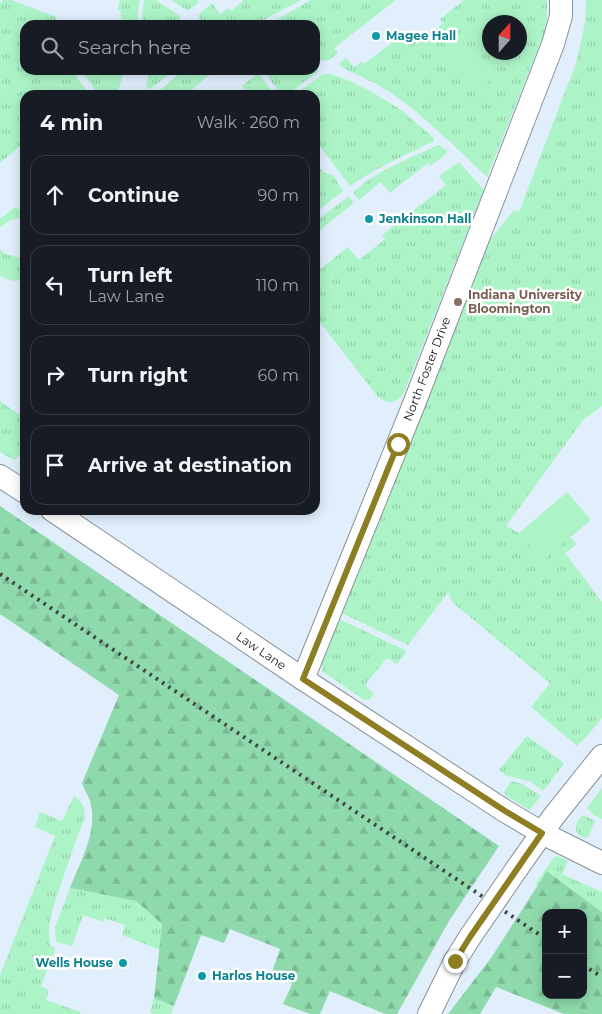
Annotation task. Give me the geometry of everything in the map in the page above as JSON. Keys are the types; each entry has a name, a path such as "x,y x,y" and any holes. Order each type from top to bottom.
{"street":[{"name":"North Foster Drive","path":"303,679 414,404 553,44 562,16 561,0"},
{"path":"0,476 20,489"},
{"name":"Law Lane","path":"59,515 303,679 505,811 542,833 602,862"},
{"path":"429,1014 455,961 470,937 542,833 602,756"}],"shaded area":[{"name":"Indiana University Bloomington","path":"0,0 602,0 602,1014 0,1014"}],"green space":[{"path":"3,0 11,0 56,17 57,20 20,20 20,75 75,75 86,90 20,90 20,146 0,163 0,3"},
{"path":"120,0 139,0 137,20 123,20 118,9"},
{"path":"144,0 156,0 180,16 180,20 142,20"},
{"path":"171,0 197,0 199,2 188,11"},
{"path":"244,0 301,0 263,20 199,19 200,13 212,3 220,14 228,8 231,11"},
{"path":"311,0 396,0 334,48 338,53 330,60 325,61 320,60 320,20 276,20"},
{"path":"464,0 547,0 547,19 543,36 487,177 439,132 401,100 340,65 346,57 354,67 362,61 364,64 406,32 417,44 443,23 440,19"},
{"path":"586,0 602,0 602,406 583,420 506,526 519,533 542,560 570,537 577,544 565,553 602,602 602,718 577,746 531,707 550,683 453,603 448,592 408,645 342,613 489,241 514,210 519,212 576,63 585,23"},
{"path":"458,40 495,75 480,90 443,56"},
{"path":"323,74 340,77 388,101 434,138 434,141 380,168 350,186 320,147 320,90 301,90"},
{"path":"85,75 123,75 118,90 95,90"},
{"path":"148,75 168,75 150,89 146,87"},
{"path":"178,75 209,75 192,90 160,90"},
{"path":"256,75 260,75 271,90 246,90 242,86"},
{"path":"269,75 314,75 293,90 277,90 268,77"},
{"path":"438,145 448,152 431,166 428,163 390,193 381,182 359,200 353,192 368,180 390,167"},
{"path":"459,162 484,190 403,395 391,402 385,401 378,397 320,322 320,269 348,247 359,260 385,239 382,235 446,185 439,176"},
{"path":"320,168 323,172 333,175 343,191 320,209"},
{"path":"349,196 354,203 320,230 320,218"},
{"path":"15,207 20,210 20,217 0,227 0,219"},
{"path":"0,250 20,258 20,280 12,281 0,276"},
{"path":"0,401 20,414 20,455 14,460 0,452"},
{"path":"567,492 591,520 542,561 519,533"},
{"path":"0,506 499,846 449,921 397,1014 385,1014 330,991 320,1014 310,1014 283,1004 292,984 272,972 280,949 230,929 224,943 201,935 174,1006 154,998 162,924 136,901 70,888 87,846 92,823 90,801 82,783 119,695 0,614"},
{"path":"339,619 405,650 405,654 397,664 387,658 365,685 374,694 369,700 364,700 322,671 322,662"},
{"path":"527,736 563,762 563,765 543,791 531,782 505,775 499,770"},
{"path":"511,781 523,784 541,796 530,810 506,796 504,792"},
{"path":"602,788 602,819 594,815 587,808"},
{"path":"74,796 84,808 85,817 53,908 49,926 50,945 55,950 41,986 49,990 46,1000 81,1012 80,1014 0,1014 0,975 55,836 35,827 40,812 62,821"},
{"path":"582,815 595,821 586,838 576,831 577,822"},
{"path":"557,856 568,861 562,874 602,892 602,912 548,871 538,886 535,885 553,858"},
{"path":"547,871 602,912 602,1014 564,1014 496,987 480,1014 448,1014 491,958"},
{"path":"70,888 136,901 162,924 160,950 122,935 125,925 104,918 104,922 83,915 72,946 56,942 55,927"},
{"path":"154,998 174,1006 171,1014 153,1014 150,1012"}],"railway":[{"path":"0,574 542,936"},
{"path":"587,968 602,977"}],"place":[{"name":"Magee Hall","path":"376,36"},
{"name":"Jenkinson Hall","path":"369,219"},
{"name":"Indiana University Bloomington","path":"458,302"},
{"name":"Wells House","path":"123,963"},
{"name":"Harlos House","path":"202,976"}],"route":[{"path":"398,444 303,679 505,811 542,833 455,961"}]}
